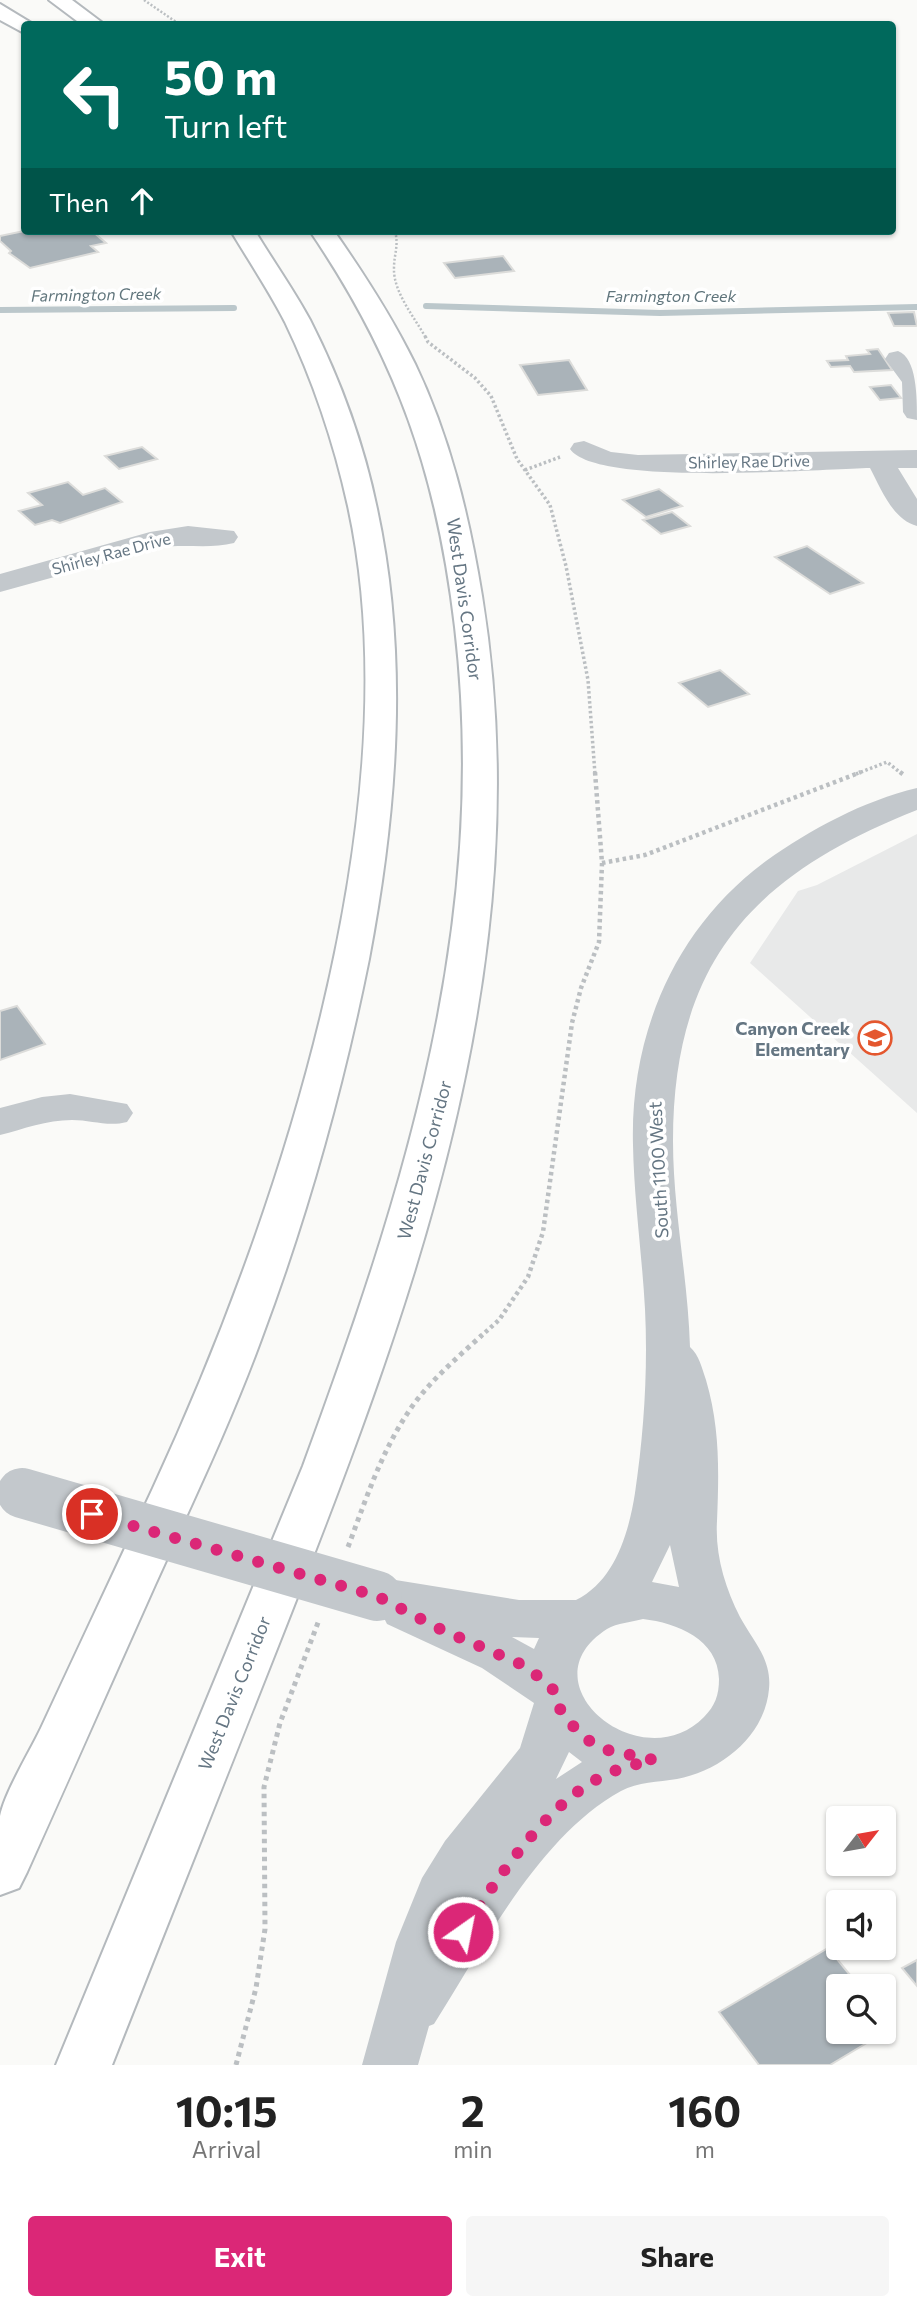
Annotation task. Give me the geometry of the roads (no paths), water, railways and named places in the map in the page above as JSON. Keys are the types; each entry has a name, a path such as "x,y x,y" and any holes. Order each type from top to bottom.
{"highway":[{"path":"59,0 90,21"},
{"path":"0,10 21,25"},
{"path":"0,1872 191,1456 240,1339 308,1133 335,1031 367,881 376,809 383,690 378,596 364,508 342,426 314,354 281,289 246,235"},
{"name":"West Davis Corridor","path":"84,2065 326,1466 361,1369 413,1205 442,1094 472,932 480,857 481,745 471,629 454,512 432,436 412,385 375,313 325,235"}],"street":[{"path":"898,359 915,382 917,412"},
{"name":"Shirley Rae Drive","path":"584,449 604,459 638,464 917,459"},
{"path":"877,458 902,500 917,517"},
{"name":"Shirley Rae Drive","path":"0,583 160,538 188,535 223,537"},
{"name":"South 1100 West","path":"590,1614 614,1599 634,1575 649,1535 660,1480 668,1334 653,1142 653,1104 662,1034 681,982 710,934 737,904 774,871 913,788"},
{"path":"0,1122 58,1106 95,1108 113,1113"},
{"name":"South 1100 West","path":"668,1334 694,1423 698,1472 692,1522 694,1553 708,1602 724,1633"},
{"path":"11,1489 445,1618 505,1655 555,1697 570,1723 586,1739 607,1750 654,1760"},
{"path":"620,1602 666,1602 707,1619 724,1633 737,1649 744,1668 746,1687 742,1706 733,1723 719,1738 700,1749 601,1777 576,1793 556,1812 498,1881 397,2042 410,1980 435,1906 474,1841 522,1787 540,1760 555,1697 551,1668 556,1650 566,1633 590,1614 620,1602"},
{"path":"445,1618 519,1619 590,1614"}],"waterway":[{"name":"Farmington Creek","path":"426,306 660,313 917,307"},
{"name":"Farmington Creek","path":"0,310 234,308"}],"place":[{"name":"Canyon Creek Elementary","path":"875,1038"}]}
